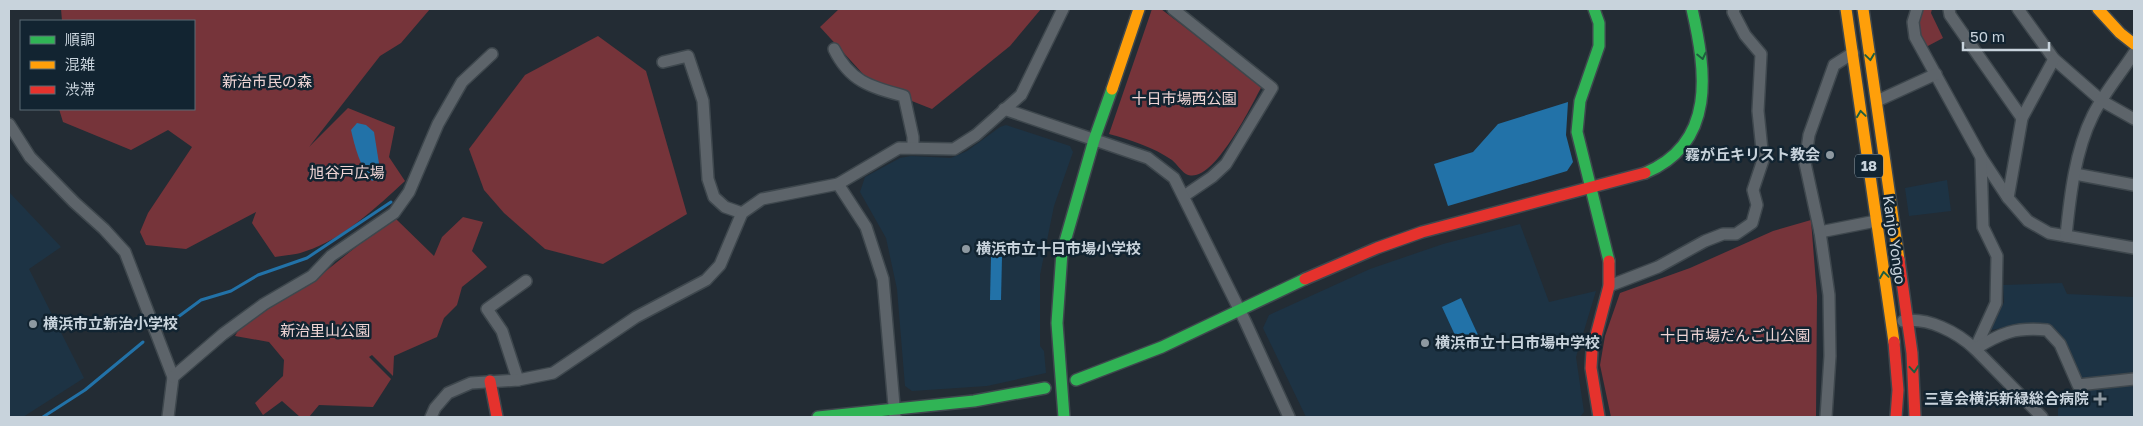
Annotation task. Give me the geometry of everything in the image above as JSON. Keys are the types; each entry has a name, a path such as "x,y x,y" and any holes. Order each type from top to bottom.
{"street":[{"path":"431,417 435,408 448,393 471,383 518,380 553,373 636,317 706,280 720,265 742,213 762,198 838,184 899,148 954,149 976,136 1021,95 1063,9"},
{"path":"1064,417 1058,342 1058,287 1065,243 1094,140 1139,9"},
{"path":"1173,9 1272,88 1226,164 1212,178 1184,196"},
{"path":"1594,9 1600,22 1599,53 1580,99 1577,115 1577,132 1609,256 1609,286 1592,352 1591,368 1599,417"},
{"path":"1076,380 1114,368 1348,260 1418,233 1591,186 1651,161 1679,134 1688,116 1695,90 1695,76 1682,9"},
{"path":"1591,186 1622,182 1639,177 1672,156 1686,140 1701,108 1705,78 1692,9"},
{"path":"1609,286 1658,267 1705,241 1723,234 1736,234 1752,223 1757,205 1753,190 1763,160 1758,111 1760,54 1745,35 1733,12 1734,9"},
{"name":"Kanjo Yongo","path":"1846,9 1892,323 1898,390 1896,417"},
{"name":"Kanjo Yongo","path":"1863,9 1908,320 1916,391 1915,417"},
{"path":"1918,9 1913,22 1915,37 1981,157 2008,198 2028,221 2049,233 2134,248"},
{"path":"1949,9 1950,15 2022,118"},
{"path":"2018,9 2054,59 2102,101 2134,119"},
{"path":"2098,9 2120,33 2134,44"},
{"path":"834,49 841,63 868,86 904,96 914,137 913,148"},
{"path":"1826,417 1830,356 1829,295 1820,232 1805,163 1809,135 1834,65 1853,53"},
{"path":"2066,236 2075,174 2082,144 2094,114 2134,53"},
{"path":"173,377 223,334 264,304 312,276 331,256 394,213 409,192 438,124 462,82 492,54"},
{"path":"663,62 688,56 703,101 708,179 714,197 725,207 742,213"},
{"path":"2008,198 2022,118 2054,59"},
{"path":"1876,101 1936,74"},
{"path":"1004,109 1148,158 1174,178 1240,310 1289,417"},
{"path":"9,124 30,157 74,202 104,229 124,252 173,377 168,417"},
{"path":"1975,349 1996,303 1997,256 1983,227 1981,157"},
{"path":"2075,174 2134,184"},
{"path":"838,184 866,227 883,279 895,414"},
{"path":"1820,232 1876,221"},
{"path":"518,380 502,331 487,309 526,281"},
{"path":"1892,323 1908,320 1932,324 1961,335 2032,412 2042,417"},
{"path":"1975,349 1999,334 2028,328 2047,330 2060,344 2078,385 2134,379"},
{"path":"490,381 497,417"},
{"path":"818,417 895,414 1045,388"}],"shaded area":[{"name":"横浜市立十日市場小学校","path":"1006,125 1070,146 1073,152 1054,206 1040,275 1040,346 1044,351 1046,373 987,386 912,391 905,386 897,289 886,238 860,192 865,177 900,158 911,156 951,158 967,151 1000,127"},
{"path":"1947,180 1951,211 1909,216 1905,188"},
{"name":"横浜市立新治小学校","path":"9,192 61,247 29,269 84,378 23,417 9,417"},
{"name":"横浜市立十日市場中学校","path":"1520,224 1549,302 1596,291 1576,357 1584,412 1580,417 1306,417 1263,328 1269,315 1370,269 1443,244"},
{"path":"2062,283 2067,294 2134,297 2134,376 2081,381 2058,334 2017,325 1991,330 2004,302 2003,285"},
{"name":"三喜会横浜新緑総合病院","path":"2134,383 2134,417 2058,417 2058,409 2074,389"}],"green space":[{"name":"新治市民の森","path":"61,9 430,9 401,43 380,56 309,147 348,108 395,127 389,157 405,181 346,231 319,246 299,253 275,257 252,223 256,212 186,249 146,245 140,232 148,213 192,147 168,130 131,150 63,122 59,110 195,110 195,20 62,20"},
{"path":"839,9 1041,9 1010,46 932,109 874,86 820,27"},
{"name":"十日市場西公園","path":"1152,9 1161,9 1262,86 1230,142 1219,157 1207,169 1196,175 1186,174 1165,155 1134,141 1109,134"},
{"path":"1920,9 1932,9 1931,13 1943,38 1926,47 1918,29 1917,19"},
{"path":"598,36 646,71 687,214 603,264 545,249 504,213 484,190 469,149 525,75"},
{"name":"新治里山公園","path":"463,217 483,222 472,251 487,267 462,287 457,305 444,318 437,337 394,356 393,376 372,355 369,357 391,379 373,407 319,405 309,417 300,417 282,401 263,415 255,403 283,376 284,360 269,342 235,336 242,324 312,282 386,223 396,219 434,256 442,237"},
{"name":"十日市場だんご山公園","path":"1811,220 1817,296 1816,417 1611,417 1600,365 1605,336 1620,293 1690,268 1773,231"}],"water":[{"path":"1568,102 1566,135 1573,162 1567,171 1448,206 1434,164 1473,152 1498,124"},
{"path":"357,123 366,125 374,132 381,176 372,181 361,163 354,143 351,130"},
{"path":"991,257 1002,257 1001,300 990,300"},
{"path":"1461,298 1479,337 1460,346 1442,307"}],"waterway":[{"path":"159,331 201,300 231,291 258,275 307,258 391,202"},
{"path":"43,417 85,390 143,342"}],"traffic: fast":[{"path":"1594,9 1599,23 1599,46 1580,101 1577,132 1609,261"},
{"path":"1645,173 1668,160 1685,143 1695,124 1701,103 1702,80 1701,56 1692,9"},
{"path":"1064,417 1057,323 1062,252 1094,140 1112,89"},
{"path":"1076,380 1162,347 1305,279"},
{"path":"818,417 974,401 1045,388"}],"traffic: slow":[{"path":"1112,89 1139,9"},
{"path":"1846,9 1894,342"},
{"path":"1863,9 1899,260"},
{"path":"2098,9 2120,33 2134,44"}],"traffic: jam":[{"path":"1305,279 1377,248 1422,232 1645,173"},
{"path":"1899,260 1912,353 1915,417"},
{"path":"1599,417 1591,368 1592,351 1609,286 1609,261"},
{"path":"1894,342 1898,390 1896,417"},
{"path":"490,381 497,417"}],"place":[{"name":"霧が丘キリスト教会","path":"1830,155"},
{"name":"横浜市立十日市場小学校","path":"966,249"},
{"name":"横浜市立新治小学校","path":"33,324"},
{"name":"横浜市立十日市場中学校","path":"1425,343"},
{"name":"三喜会横浜新緑総合病院","path":"2100,399"}],"park label":[{"name":"旭谷戸広場","path":"347,173"}]}
